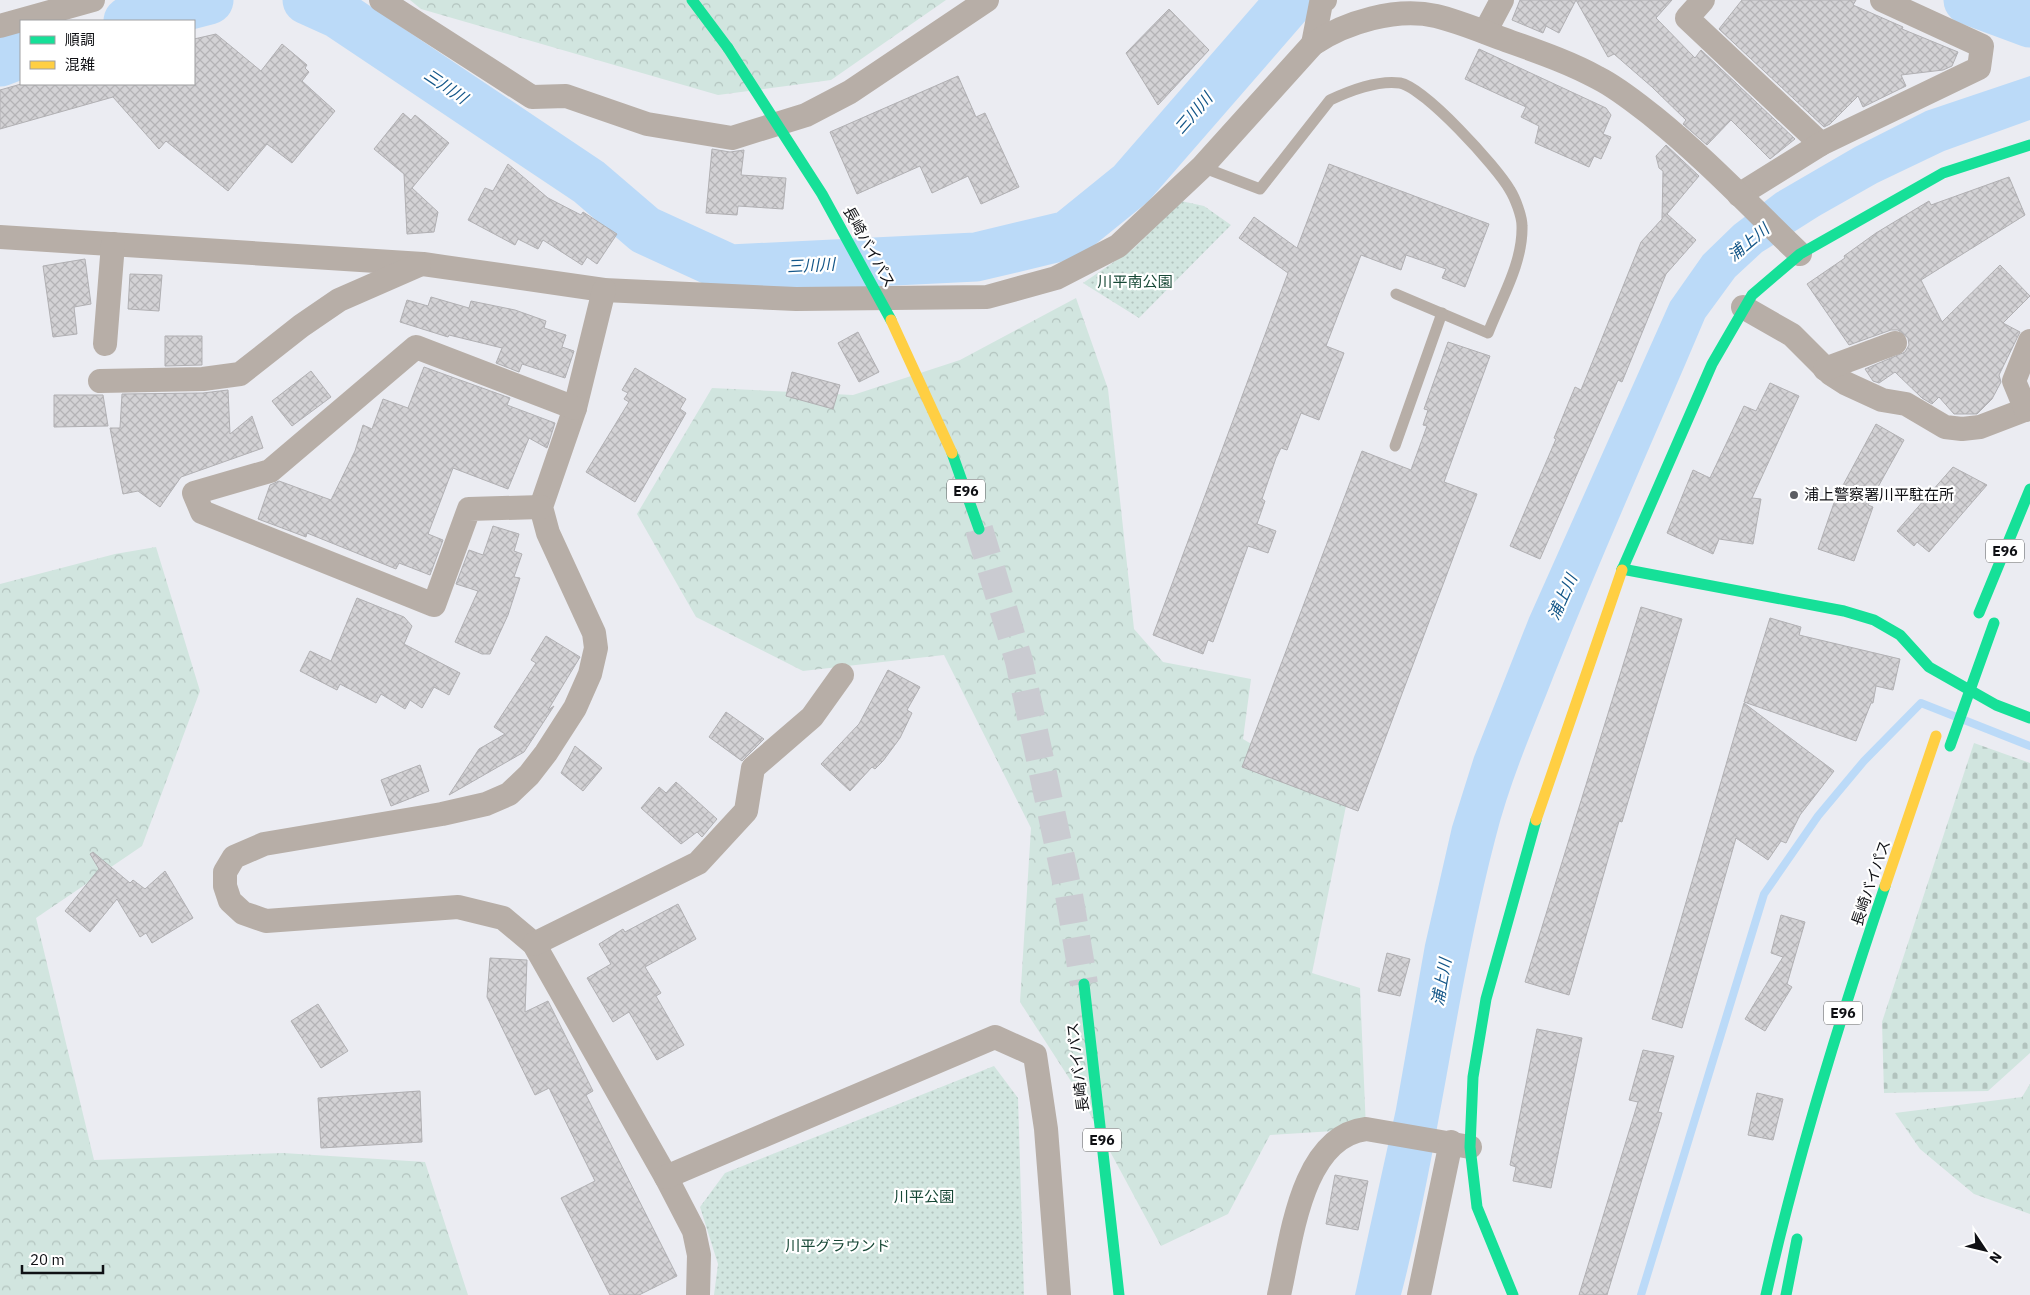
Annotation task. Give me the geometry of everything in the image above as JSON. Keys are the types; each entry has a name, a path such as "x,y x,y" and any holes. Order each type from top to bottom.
{"main road":[{"name":"長崎バイパス","path":"692,0 728,48 775,117 845,233 907,351 952,452 979,529"},
{"path":"1512,1295 1477,1207 1461,1144 1486,999 1517,882 1547,784 1622,569 1712,364 1752,295 1800,254 1942,172 2030,145"},
{"name":"E96","path":"1978,618 2030,489"},
{"path":"1622,569 1844,611 1874,620 1900,635 1929,667 1996,705 2030,718"},
{"path":"1948,751 1996,619"},
{"path":"1953,689 1960,670"},
{"name":"長崎バイパス","path":"1766,1295 1778,1236 1839,1025 1938,731"},
{"name":"長崎バイパス","path":"1084,984 1119,1295"},
{"path":"1786,1295 1799,1230"}],"street":[{"path":"21,20 93,0"},
{"path":"381,0 532,97 566,96 647,124 732,138 806,114 850,92 987,0"},
{"path":"1485,32 1502,0"},
{"path":"1703,0 1687,18 1821,144"},
{"path":"1313,44 1321,1"},
{"path":"1741,197 1821,144 1979,68 1982,46 1895,3"},
{"path":"0,237 423,264 604,290 796,299 987,297 1056,278 1118,246 1202,167 1313,44 1328,34 1348,27 1389,16 1413,13 1435,16 1485,32 1599,78 1629,97 1692,148 1800,254"},
{"path":"0,26 20,20"},
{"path":"106,344 113,244"},
{"path":"100,381 203,379 240,374 301,326 339,300 423,264"},
{"path":"604,290 575,408 541,507 548,533 587,613 594,632 596,648 590,674 575,708 529,775 509,794 486,804 442,814 264,844 234,857 225,872 225,886 230,901 243,913 266,921 458,907 503,918 534,944 666,1177 694,1232 699,1255 698,1295"},
{"path":"1743,308 1792,335 1807,347 1825,369 1845,383 1882,400 1906,404 1945,427 1962,429 1980,427 2028,409 2014,380 2030,341"},
{"path":"1825,369 1896,344"},
{"path":"541,507 469,509 434,605 202,512 194,493 270,471 416,347 575,408"},
{"path":"534,944 698,862 746,812 753,768 812,717 842,675"},
{"path":"666,1177 995,1037 1035,1055 1046,1129 1059,1295"},
{"path":"1279,1295 1303,1193 1312,1172 1325,1152 1340,1139 1357,1130 1366,1129 1461,1144 1419,1295"}],"lane":[{"path":"1202,167 1260,189 1330,100 1346,92 1370,86 1400,83 1422,95 1470,140 1511,190 1522,224 1519,255 1488,333 1396,294"},
{"path":"1395,446 1442,313"}],"green space":[{"path":"410,0 946,0 831,80 718,95 421,9"},
{"name":"川平南公園","path":"1181,201 1204,206 1231,225 1139,318 1083,283 1133,249"},
{"path":"1076,298 1108,389 1134,629 1163,662 1251,679 1243,739 1347,801 1312,973 1360,988 1366,1129 1270,1135 1228,1214 1161,1246 1078,1092 1020,1002 1031,828 944,655 803,671 696,617 637,514 712,388 853,395 960,360"},
{"path":"156,547 200,691 142,846 36,918 94,1160 283,1153 425,1162 468,1295 0,1295 0,584 115,554"},
{"path":"1974,743 2030,763 2030,1053 1988,1091 1884,1093 1882,1022"},
{"name":"川平公園","path":"994,1066 1018,1098 1024,1295 714,1295 718,1264 700,1207 725,1173"},
{"path":"2030,1084 2030,1214 1974,1194 1920,1149 1895,1113 2022,1097"}],"water":[{"name":"浦上川","path":"2030,76 2030,120 1944,151 1877,183 1819,216 1762,252 1735,277 1705,318 1572,630 1507,798 1481,896 1427,1182 1401,1295 1355,1295 1396,1109 1425,945 1452,827 1474,757 1529,618 1670,302 1703,255 1734,225 1776,193 1855,147 1926,111"}],"building":[{"path":"1520,0 1576,0 1559,33 1546,26 1543,33 1512,20"},
{"path":"1576,0 1672,0 1656,18 1695,58 1701,50 1795,139 1770,159 1731,120 1707,145 1683,124 1686,120 1652,87 1614,54 1608,57"},
{"path":"1742,0 1856,0 1853,5 1903,27 1902,29 1958,52 1952,66 1943,70 1901,75 1906,86 1863,107 1858,96 1830,124 1824,127 1719,29"},
{"path":"1169,9 1209,50 1158,105 1126,53"},
{"path":"216,34 261,71 282,44 307,65 305,68 309,72 302,81 335,111 292,163 267,144 228,191 166,141 159,149 113,97 0,129 0,90 20,84 195,85 195,39"},
{"path":"1479,49 1606,108 1611,115 1603,134 1611,137 1601,159 1594,156 1589,167 1535,143 1539,126 1521,117 1526,107 1465,79"},
{"path":"958,76 976,117 985,113 1019,187 981,204 968,176 932,193 920,166 857,194 830,132"},
{"path":"403,113 411,120 415,115 449,143 412,188 438,212 434,232 407,234 404,174 374,149"},
{"path":"1666,145 1699,176 1667,214 1696,240 1666,274 1622,382 1618,380 1540,559 1510,546 1556,439 1554,438 1575,387 1581,390 1641,242 1662,219 1663,171 1659,168 1656,156"},
{"path":"712,149 730,152 744,150 741,175 786,178 783,209 738,206 737,215 706,213"},
{"path":"508,164 548,198 581,215 583,212 617,234 597,264 587,257 582,265 543,240 538,249 518,239 515,245 468,220 485,188 493,191"},
{"path":"1329,164 1489,224 1465,287 1442,278 1446,269 1406,255 1401,270 1361,255 1326,346 1344,353 1319,420 1301,413 1287,450 1281,448 1276,458 1262,499 1265,501 1257,524 1276,531 1268,553 1248,546 1213,642 1208,640 1203,654 1153,635 1288,273 1239,238 1254,217 1297,248"},
{"path":"2009,177 2025,215 1921,280 1942,322 2000,265 2030,296 2003,323 2020,332 1999,375 2001,382 1992,399 1977,414 1954,414 1939,397 1932,404 1922,398 1895,372 1879,383 1873,381 1865,369 1905,352 1909,345 1908,338 1898,330 1891,330 1849,345 1807,284 1845,258 1844,256 1876,233 1929,201 1931,205"},
{"path":"85,259 91,304 74,307 77,334 53,337 43,266"},
{"path":"130,274 162,275 159,311 128,309"},
{"path":"431,297 469,308 471,301 515,310 546,321 544,328 566,335 562,347 574,351 565,378 522,364 519,372 496,363 502,348 449,335 448,337 400,322 407,300 428,306"},
{"path":"858,332 879,372 859,382 838,343"},
{"path":"165,336 202,336 202,365 165,366"},
{"path":"1448,342 1490,356 1444,482 1477,494 1358,811 1242,767 1362,451 1411,470 1427,426 1423,425 1428,410 1424,409"},
{"path":"424,367 510,398 507,405 555,423 547,448 529,438 508,489 453,468 428,534 443,540 430,575 399,563 396,569 307,533 306,537 258,519 270,485 279,481 331,500 355,451 363,425 372,429 383,399 408,408"},
{"path":"635,368 686,399 680,409 686,413 635,502 586,472 629,402 624,399 628,393 622,390"},
{"path":"311,371 331,397 292,426 272,401"},
{"path":"792,372 840,385 833,409 786,396"},
{"path":"1770,383 1799,396 1752,498 1761,499 1753,544 1719,539 1713,554 1667,533 1693,470 1710,478 1744,406 1756,411"},
{"path":"228,390 230,434 252,416 263,448 181,477 160,507 138,491 123,494 110,428 120,428 122,394 203,393"},
{"path":"54,395 103,395 108,426 54,427"},
{"path":"1876,424 1904,440 1868,505 1873,507 1854,561 1818,549 1835,500"},
{"path":"1953,467 1987,485 1929,552 1917,542 1914,546 1897,531"},
{"path":"493,526 519,534 514,551 522,554 514,577 520,578 508,615 490,654 482,654 455,642 478,591 456,584 469,550 483,555"},
{"path":"357,598 404,617 412,626 404,644 460,673 449,695 434,687 422,708 410,700 405,709 381,694 376,703 340,684 337,690 300,671 310,651 331,661"},
{"path":"1641,607 1682,619 1622,822 1619,821 1569,995 1525,982"},
{"path":"1770,618 1801,627 1799,635 1900,659 1893,690 1876,686 1873,703 1871,703 1856,741 1744,702"},
{"path":"546,636 580,657 548,710 554,706 524,752 449,795 479,749 505,734 494,727 536,663 531,660"},
{"path":"888,670 920,687 907,710 912,713 900,738 883,761 875,769 872,767 850,791 821,764 859,724"},
{"path":"1744,703 1834,771 1800,815 1786,843 1781,841 1768,860 1736,838 1682,1028 1652,1019"},
{"path":"726,712 764,739 742,761 709,737"},
{"path":"575,746 602,768 583,791 561,773"},
{"path":"420,765 429,791 391,806 381,780"},
{"path":"676,782 717,819 702,837 697,832 681,844 641,808 659,787 666,793"},
{"path":"93,852 130,883 133,880 145,889 165,871 193,918 152,943 146,933 140,937 117,899 90,932 65,911 99,869 90,854"},
{"path":"678,904 696,939 645,967 661,993 656,996 684,1045 657,1060 629,1012 613,1022 587,978 611,964 599,944 623,929 625,932"},
{"path":"1781,915 1805,922 1787,984 1792,987 1765,1031 1745,1019 1783,957 1771,953"},
{"path":"1387,953 1410,959 1400,996 1378,991"},
{"path":"490,958 527,960 525,1012 548,1001 593,1091 586,1095 677,1276 639,1295 610,1295 561,1198 595,1181 549,1088 535,1095 487,997"},
{"path":"318,1004 348,1051 321,1068 291,1021"},
{"path":"1537,1029 1582,1038 1551,1188 1513,1181 1516,1167 1510,1165"},
{"path":"1643,1050 1674,1056 1658,1112 1662,1113 1607,1295 1579,1295 1638,1102 1629,1100"},
{"path":"420,1091 422,1142 321,1148 318,1098"},
{"path":"1757,1093 1783,1099 1773,1140 1748,1135"},
{"path":"1335,1175 1368,1181 1358,1230 1326,1224"}],"waterway":[{"name":"三川川","path":"132,20 209,0"},
{"name":"三川川","path":"307,0 338,14 589,182 645,230 730,269 976,257 1068,235 1131,184 1291,0"},
{"name":"三川川","path":"1968,0 2030,23"},
{"name":"三川川","path":"0,62 20,54"},
{"path":"1641,1295 1764,894 1818,816 1864,761 1921,703 2030,746"}],"tunnel":[{"path":"979,529 1019,661 1069,895 1084,984"}],"traffic: fast":[{"path":"692,0 728,48"},
{"path":"728,48 822,194 891,320"},
{"path":"1622,570 1712,364 1752,295 1800,254 1943,173 2030,145"},
{"path":"952,453 979,529"},
{"path":"1979,613 2030,489"},
{"path":"1622,569 1844,611 1874,620 1900,635 1929,667 1996,705 2030,718"},
{"path":"1950,746 1994,623"},
{"path":"1513,1295 1477,1207 1470,1147 1473,1077 1486,999 1536,820"},
{"path":"1766,1295 1805,1140 1851,987 1885,886"},
{"path":"1084,984 1119,1295"},
{"path":"1786,1295 1797,1239"}],"traffic: slow":[{"path":"891,320 952,453"},
{"path":"1536,820 1622,570"},
{"path":"1885,886 1936,736"}],"place":[{"name":"浦上警察署川平駐在所","path":"1794,495"}],"park label":[{"name":"川平グラウンド","path":"838,1246"}]}
